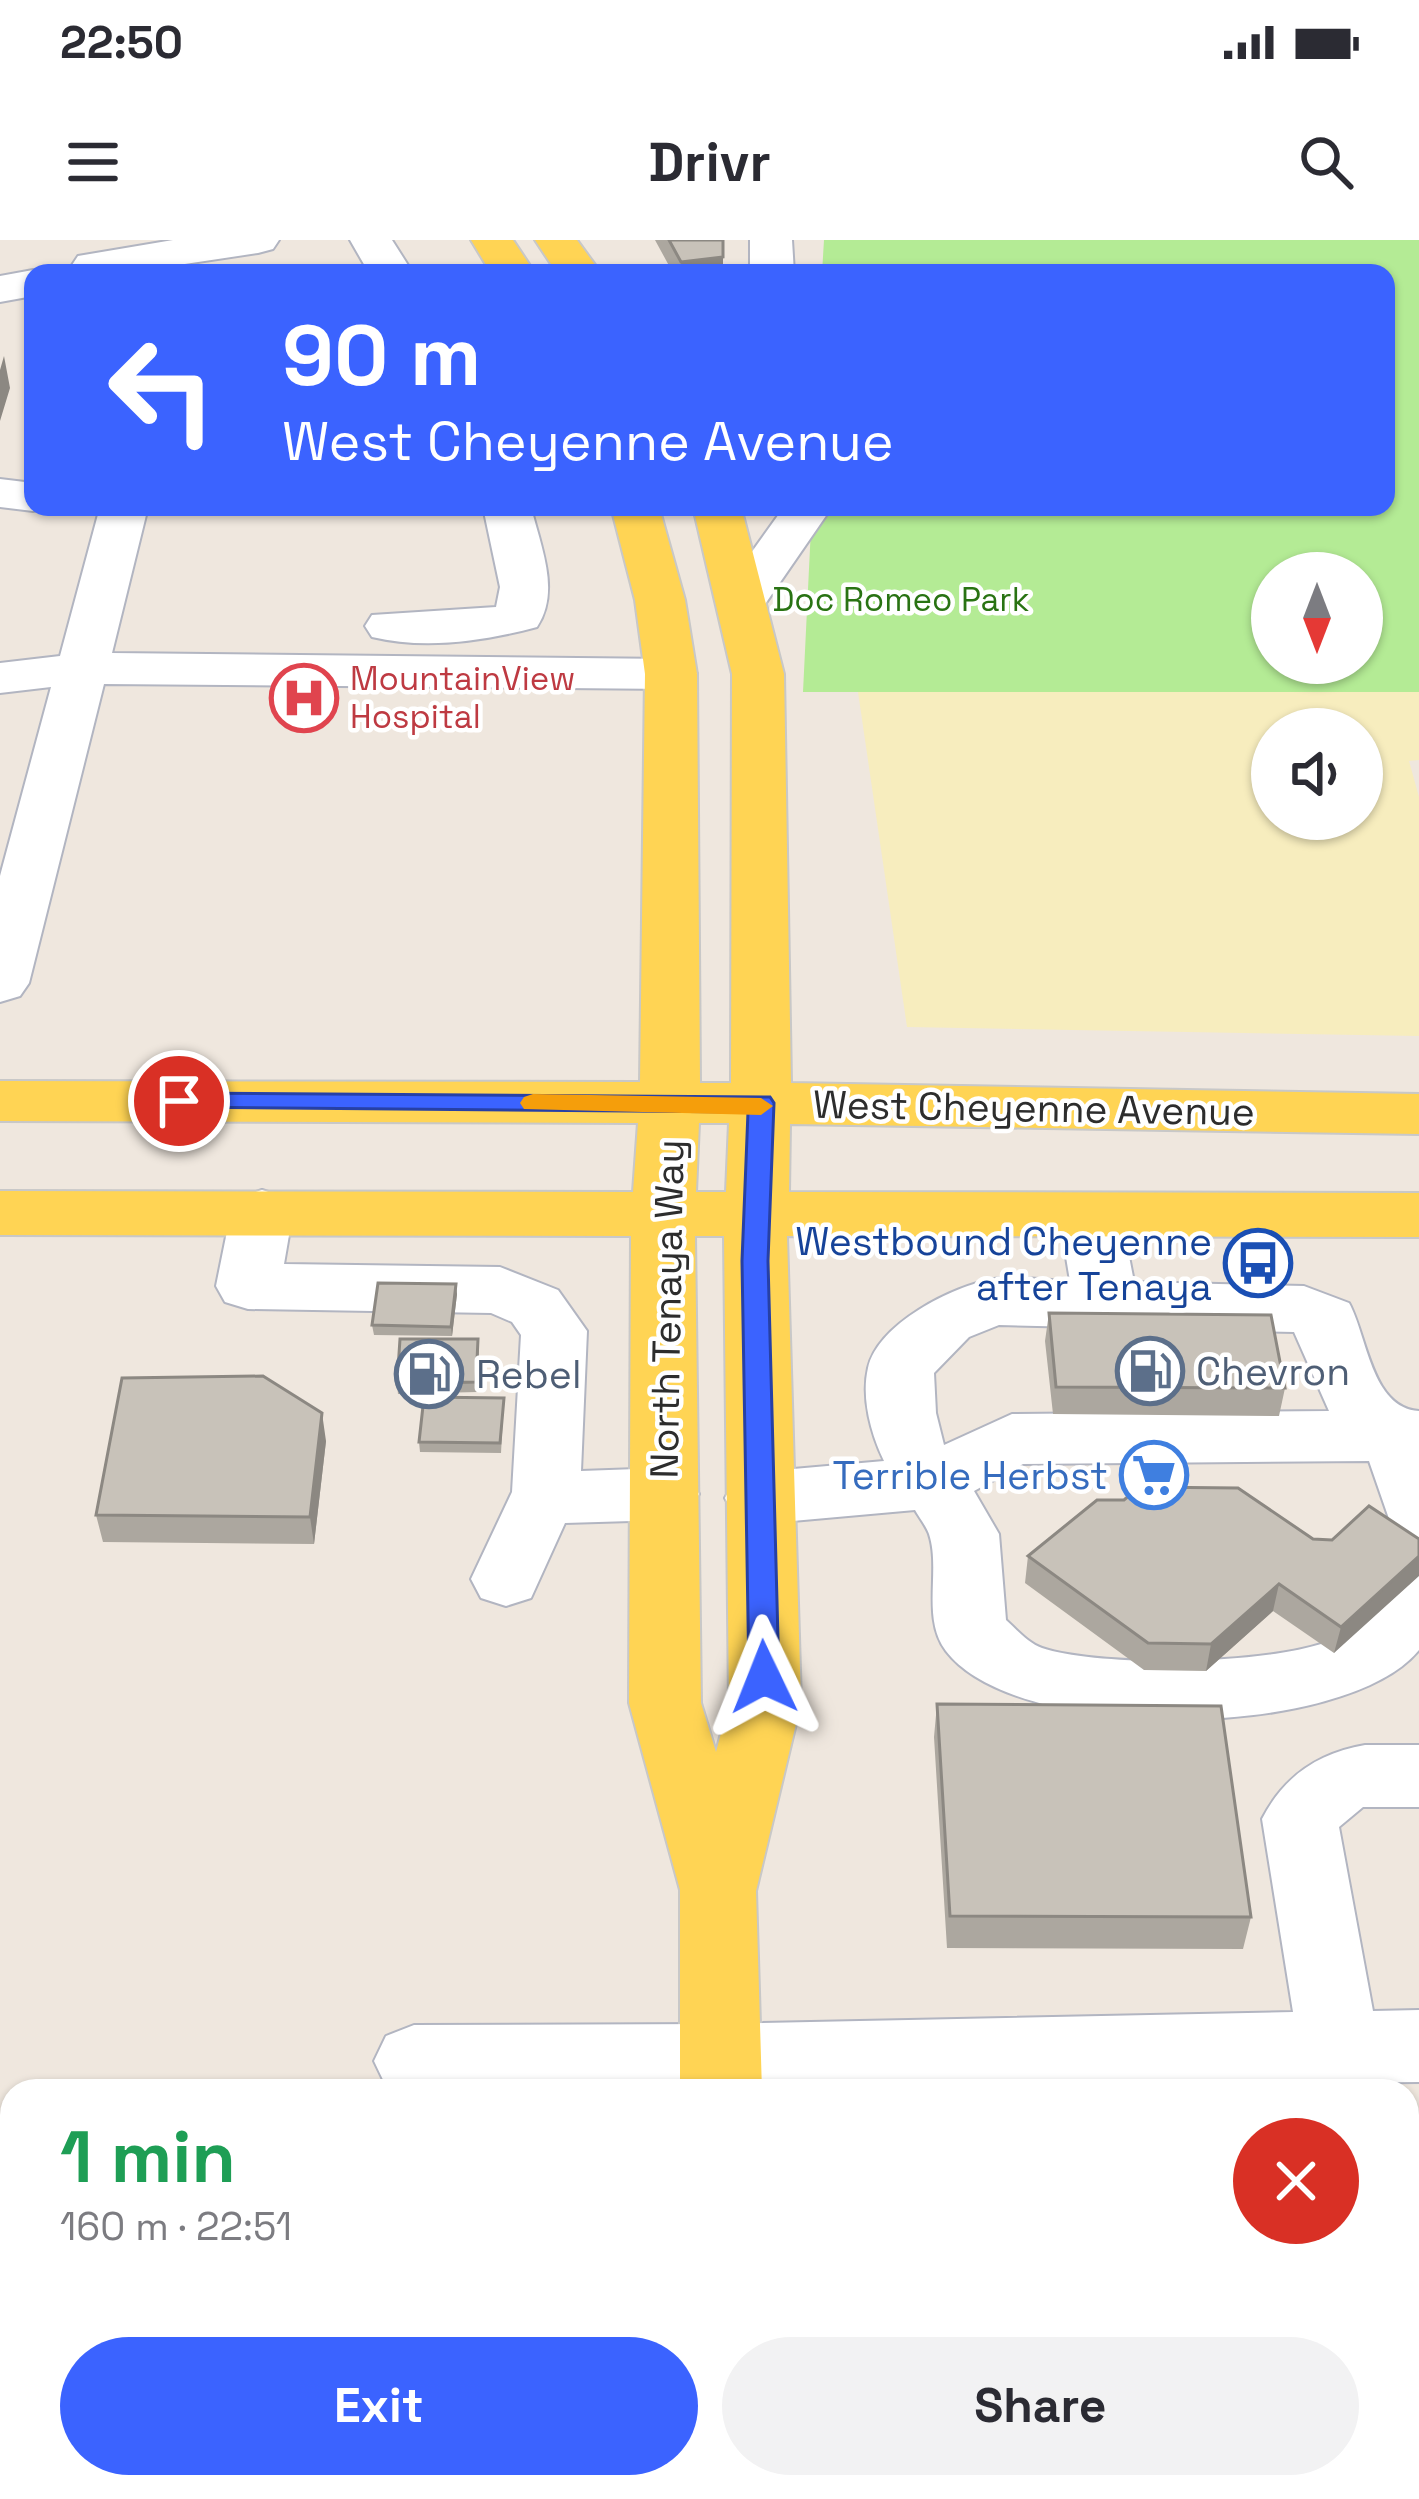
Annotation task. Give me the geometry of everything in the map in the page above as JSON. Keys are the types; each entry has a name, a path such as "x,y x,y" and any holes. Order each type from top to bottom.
{"main road":[{"name":"North Tenaya Way","path":"637,516 660,600 671,674 670,1103 663,1214 665,1703 718,1891 721,2075"},
{"name":"North Tenaya Way","path":"718,1891 765,1703 756,1214 761,1103 758,674 720,516"},
{"name":"West Cheyenne Avenue","path":"0,1101 761,1103 1419,1114"},
{"path":"0,1213 1419,1215"}],"lane":[{"path":"98,264 258,240"},
{"path":"0,983 122,516"},
{"path":"89,651 119,626 503,623 519,616 525,586 509,516"},
{"path":"743,599 802,516"},
{"path":"0,678 89,651 671,674"},
{"path":"262,1212 248,1286 500,1290 535,1306 554,1331 546,1498 535,1512 506,1580"},
{"path":"1090,1216 1106,1304"},
{"path":"1407,1436 1360,1410 1339,1372 1326,1320 1304,1309 995,1302 946,1320 901,1366 899,1400 917,1465 934,1483 964,1534 971,1631 1013,1667 1083,1687 1269,1686 1342,1670 1373,1652 1419,1596"},
{"path":"759,1498 934,1483 1012,1439 1407,1436"},
{"path":"1407,1436 1419,1517"},
{"path":"546,1498 664,1494"},
{"path":"1339,2047 1300,1819 1327,1786 1369,1774 1419,1776"},
{"path":"414,2061 721,2075 1005,2071 1339,2047 1419,2046"}],"green space":[{"name":"Doc Romeo Park","path":"824,240 1419,240 1419,692 803,692 812,516 1395,516 1395,264 823,264"}],"sand":[{"path":"858,692 1419,692 1419,760 1409,761 1419,797 1419,1036 907,1027"}],"building":[{"path":"669,240 723,240 723,257 681,262"},
{"path":"378,1283 456,1284 451,1327 372,1325"},
{"path":"1049,1313 1271,1315 1285,1388 1056,1387"},
{"path":"400,1339 478,1339 476,1382 397,1384"},
{"path":"263,1376 322,1413 310,1517 96,1515 122,1378"},
{"path":"424,1397 504,1398 500,1443 419,1442"},
{"path":"1139,1487 1238,1488 1313,1539 1332,1540 1369,1506 1419,1539 1419,1556 1341,1627 1279,1584 1211,1644 1148,1643 1028,1556 1097,1500 1124,1500"},
{"path":"937,1704 1221,1706 1251,1917 950,1916"}],"slow traffic":[{"path":"533,1103 761,1106"}],"place":[{"name":"MountainView Hospital","path":"304,698"},
{"name":"Westbound Cheyenne after Tenaya","path":"1258,1263"},
{"name":"Chevron","path":"1150,1371"},
{"name":"Rebel","path":"429,1374"},
{"name":"Terrible Herbst","path":"1154,1475"}],"route":[{"path":"179,1101 761,1103 755,1261 764,1677"}]}
